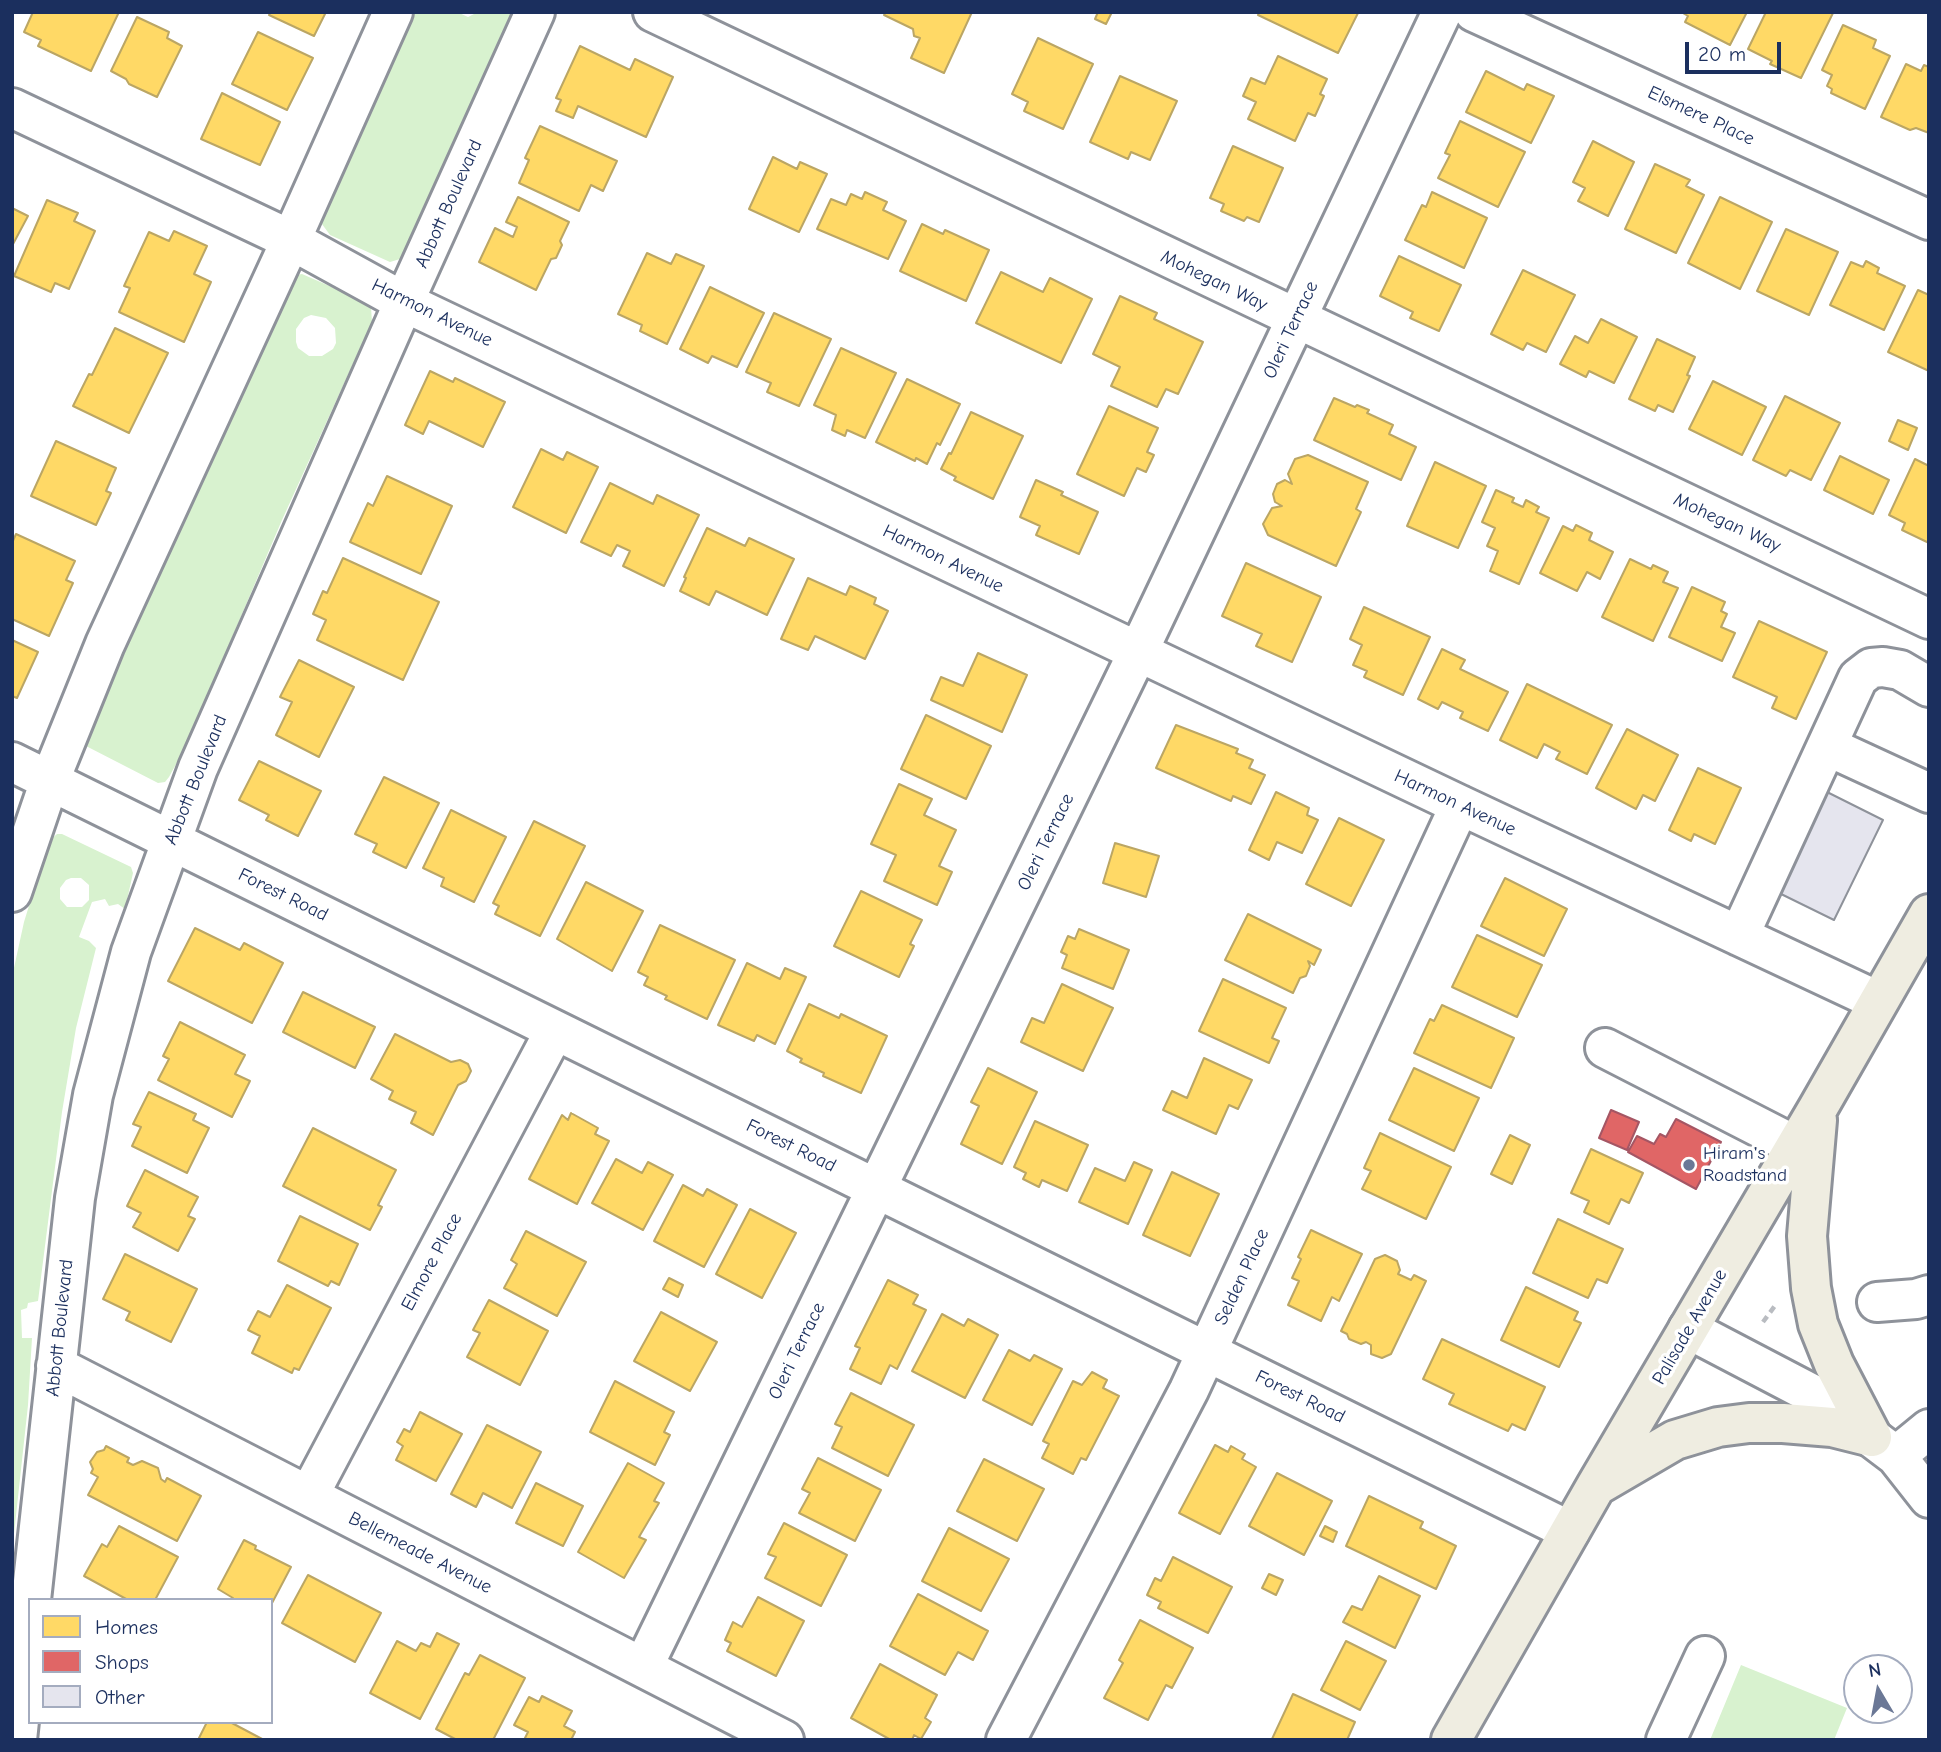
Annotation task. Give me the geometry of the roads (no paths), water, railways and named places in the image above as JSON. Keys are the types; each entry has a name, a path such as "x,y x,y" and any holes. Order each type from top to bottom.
{"main road":[{"name":"Palisade Avenue","path":"1451,1740 1929,914"},
{"path":"1818,1108 1807,1236 1811,1288 1818,1324 1834,1364 1884,1446"},
{"path":"1596,1486 1675,1440 1718,1427 1749,1423 1832,1427 1884,1446"}],"street":[{"path":"12,892 50,780 105,644 393,12"},
{"name":"Abbott Boulevard","path":"31,1598 75,1198 93,1095 128,962 198,768 404,302 536,12"},
{"name":"Mohegan Way","path":"653,12 1929,619"},
{"name":"Oleri Terrace","path":"643,1667 1138,652 1442,12"},
{"name":"Elsmere Place","path":"1474,12 1929,220"},
{"name":"Harmon Avenue","path":"12,108 291,240 404,302 1878,1001"},
{"path":"1740,936 1858,678 1871,668 1883,667 1900,670 1929,687"},
{"path":"1827,746 1929,793"},
{"name":"Forest Road","path":"12,762 1570,1531"},
{"name":"Selden Place","path":"1006,1740 1207,1352 1460,805"},
{"name":"Elmore Place","path":"309,1495 555,1030"},
{"path":"1605,1048 1796,1146"},
{"path":"1877,1302 1929,1295"},
{"path":"1688,1329 1818,1397 1884,1446 1929,1498"},
{"name":"Bellemeade Avenue","path":"56,1366 784,1740"},
{"path":"1884,1446 1929,1429"},
{"path":"17,1740 28,1634"},
{"path":"1666,1740 1705,1656"}],"place":[{"name":"Hiram's Roadstand","path":"1689,1165"}]}
